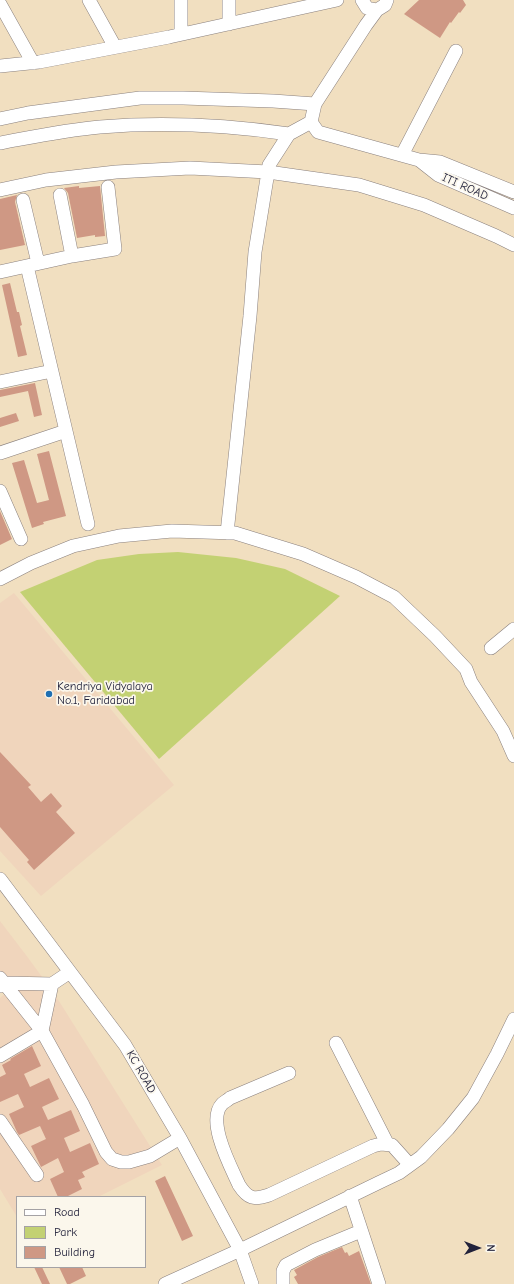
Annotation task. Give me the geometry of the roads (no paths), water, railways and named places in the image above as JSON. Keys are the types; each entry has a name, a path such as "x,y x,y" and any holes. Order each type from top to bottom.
{"street":[{"path":"93,0 116,47"},
{"path":"181,0 182,34"},
{"path":"229,0 229,24"},
{"path":"0,66 33,62 182,34 229,24 288,5 337,0"},
{"path":"362,0 367,8 377,10"},
{"path":"227,533 250,316 255,252 269,165 289,134 311,122 315,104 366,25 377,10 385,5 387,0"},
{"path":"0,4 5,24 33,62"},
{"path":"402,155 456,52"},
{"path":"0,119 28,113 140,98 183,98 315,104"},
{"name":"ITI ROAD","path":"311,122 318,132 419,160 440,162 514,192"},
{"path":"0,143 100,127 158,125 217,125 289,134"},
{"name":"ITI ROAD","path":"419,160 438,175 514,208"},
{"path":"0,190 46,180 116,172 190,168 268,172 359,185 424,205 514,245"},
{"path":"0,272 72,256 115,250 108,187"},
{"path":"60,195 72,256"},
{"path":"24,200 33,264 52,371 88,524"},
{"path":"0,382 52,371"},
{"path":"0,453 66,432"},
{"path":"0,491 21,539"},
{"path":"0,579 31,563 73,546 119,536 172,531 235,533 303,554 356,577 394,597 436,636 466,669 471,682 503,731 513,751"},
{"path":"492,648 514,629"},
{"name":"KC ROAD","path":"0,879 126,1045 180,1138 240,1250 252,1284"},
{"path":"1,982 52,984 70,972"},
{"path":"1,982 42,1031 83,1105 106,1152 112,1159 121,1162 129,1162 150,1156 180,1138"},
{"path":"0,1056 42,1031 52,984"},
{"path":"165,1284 378,1184 399,1173 410,1165 448,1129 474,1098 514,1019"},
{"path":"336,1043 387,1143"},
{"path":"289,1073 230,1098 222,1104 218,1111 216,1119 217,1132 239,1185 244,1192 251,1197 258,1198 269,1195 373,1146 387,1143 392,1145 410,1165"},
{"path":"0,1122 37,1175"},
{"path":"350,1196 379,1284"},
{"path":"283,1284 283,1271 286,1265 315,1250 361,1232"}],"place":[{"name":"Kendriya Vidyalaya No.1, Faridabad","path":"49,694"}]}
